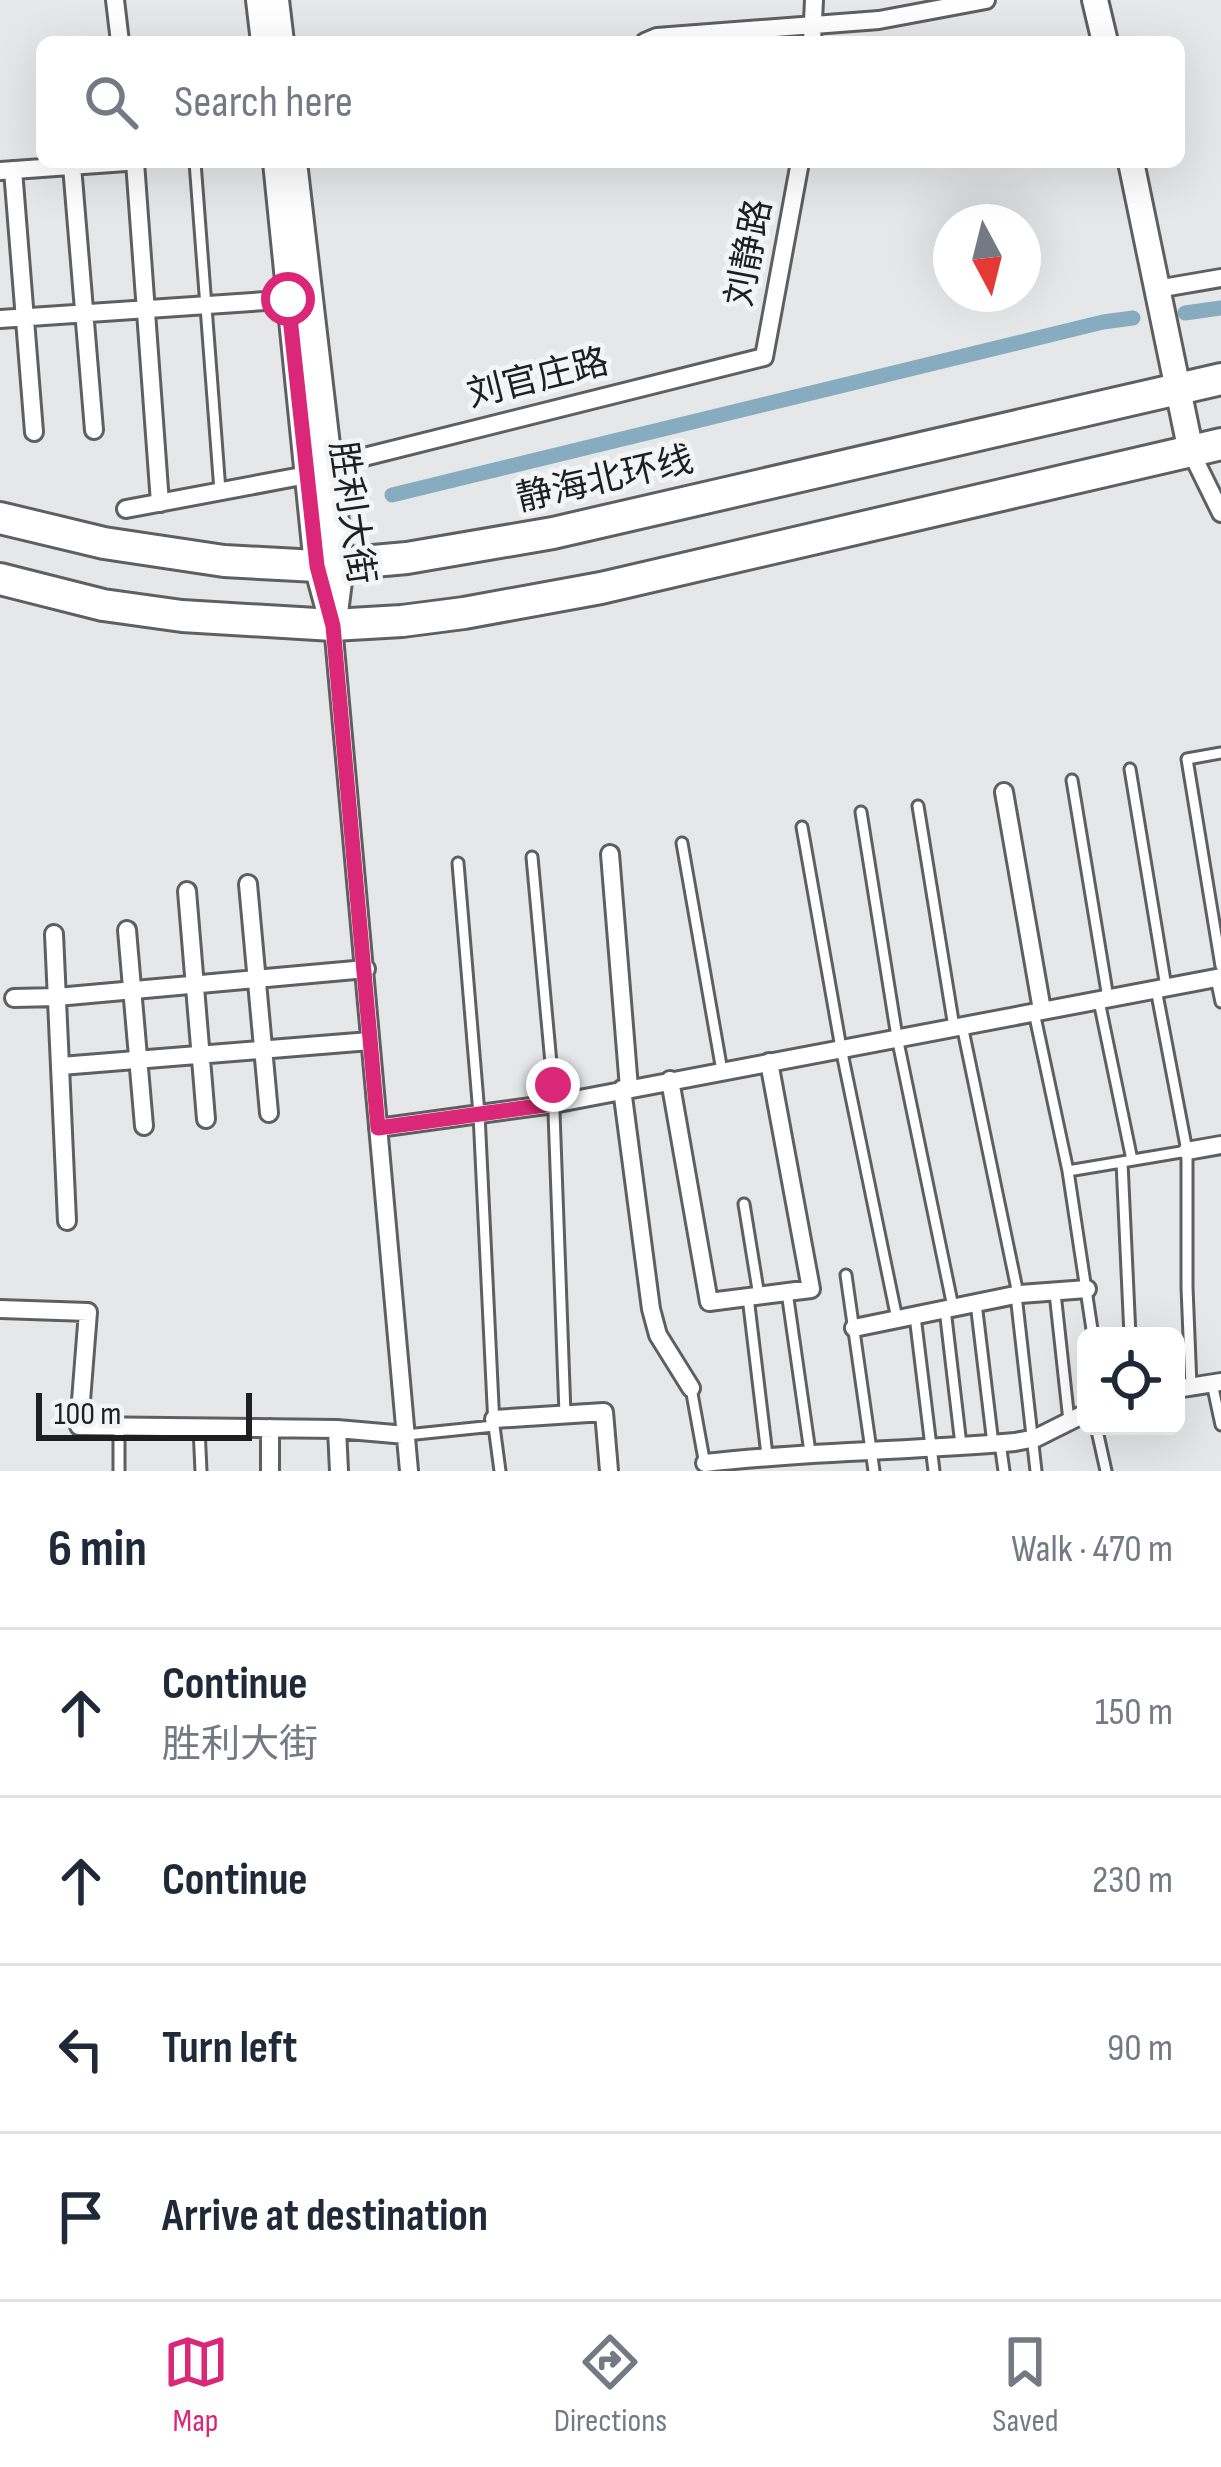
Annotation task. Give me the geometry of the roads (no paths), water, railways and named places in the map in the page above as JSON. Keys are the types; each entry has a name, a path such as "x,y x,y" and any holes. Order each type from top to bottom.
{"highway":[{"name":"静海北环线","path":"0,518 146,551 329,566 481,548 554,533 1221,380"},
{"path":"0,579 103,604 182,616 333,626 386,622 601,588 1206,448"}],"main road":[{"path":"260,0 263,36"},
{"path":"276,0 280,36"},
{"path":"1096,0 1104,36"},
{"name":"胜利大街","path":"277,168 299,298 333,626"},
{"name":"胜利大街","path":"294,168 299,298"},
{"path":"1132,168 1176,388 1206,448"}],"street":[{"path":"115,0 119,36"},
{"path":"813,34 814,0"},
{"path":"709,36 813,34 986,0"},
{"path":"34,431 6,171 46,168"},
{"path":"72,168 94,430"},
{"path":"131,168 160,503"},
{"name":"刘静路","path":"764,357 799,168"},
{"path":"1157,289 1221,278"},
{"path":"0,319 299,298"},
{"name":"刘官庄路","path":"126,509 317,471 764,357"},
{"path":"1206,448 1221,513"},
{"path":"333,626 409,1471"},
{"path":"1004,792 1038,1011"},
{"path":"610,854 626,1089 650,1309 658,1335 691,1388"},
{"path":"248,884 268,1113"},
{"path":"188,891 206,1119"},
{"path":"127,930 144,1126"},
{"path":"54,934 67,1221"},
{"path":"14,998 366,969"},
{"path":"378,1128 553,1104 1219,974"},
{"path":"61,1066 370,1041"},
{"path":"670,1080 709,1302 811,1289 769,1062"},
{"path":"1187,1151 1221,1145"},
{"path":"854,1328 1017,1294 1087,1289"},
{"path":"0,1310 88,1312 79,1426 337,1429 406,1435"},
{"path":"1185,1388 1217,1382"},
{"path":"494,1422 604,1412 609,1471"},
{"path":"706,1467 767,1456 808,1459 996,1443 1030,1438 1077,1417"},
{"path":"270,1428 270,1471"},
{"path":"337,1429 339,1471"}],"lane":[{"path":"195,168 220,491"},
{"path":"1221,753 1187,759 1221,1002"},
{"path":"1130,770 1187,1151 1185,1338"},
{"path":"1072,780 1127,1161 1130,1327"},
{"path":"918,806 958,1026 1017,1294 1036,1471"},
{"path":"861,812 897,1037 949,1308 961,1445"},
{"path":"802,827 841,1048 906,1317 934,1471"},
{"path":"682,843 722,1071"},
{"path":"532,857 553,1104 565,1414"},
{"path":"458,863 479,1114 500,1471"},
{"path":"1038,1011 1092,1327"},
{"path":"1068,1172 1187,1151"},
{"path":"744,1204 767,1456"},
{"path":"846,1275 874,1471"},
{"path":"788,1292 808,1459"},
{"path":"1055,1293 1077,1412"},
{"path":"976,1303 1004,1471"},
{"path":"1217,1382 1221,1425"},
{"path":"691,1388 706,1467"},
{"path":"406,1435 494,1422"},
{"path":"118,1426 119,1471"},
{"path":"199,1428 201,1471"},
{"path":"1098,1435 1106,1471"}],"waterway":[{"path":"1185,313 1221,308"},
{"path":"392,495 1133,318"}]}
